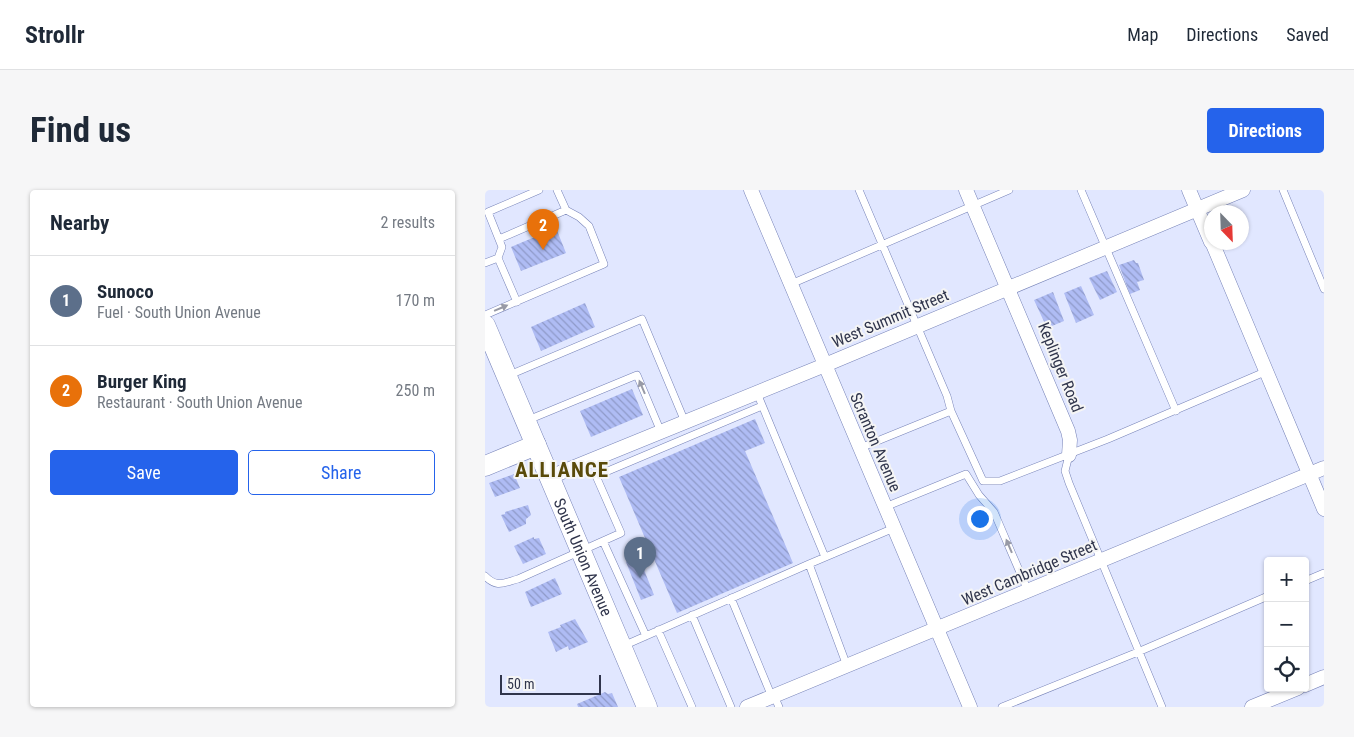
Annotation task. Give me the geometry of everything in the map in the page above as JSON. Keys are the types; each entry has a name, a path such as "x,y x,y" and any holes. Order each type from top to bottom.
{"main road":[{"name":"South Union Avenue","path":"485,325 489,345 507,376 647,707"},
{"path":"485,466 536,445"}],"street":[{"name":"Scranton Avenue","path":"751,190 970,707"},
{"name":"Keplinger Road","path":"966,190 1068,431 1070,440 1069,455"},
{"path":"1189,190 1204,224"},
{"name":"West Summit Street","path":"550,478 685,422 759,399 825,365 1243,190"},
{"path":"1215,250 1324,509"},
{"name":"West Cambridge Street","path":"747,707 775,700 847,666 1324,468"},
{"path":"1309,683 1324,677"},
{"path":"1252,707 1288,692"}],"lane":[{"path":"485,263 498,258 503,248 488,212 539,190"},
{"path":"485,315 604,264 589,226 579,217 566,210 557,190"},
{"path":"859,190 947,396 951,411 983,482 1000,482 1069,455 1267,371"},
{"path":"791,284 1009,190"},
{"path":"1081,190 1176,410"},
{"path":"1283,190 1324,289"},
{"path":"499,239 566,210"},
{"path":"498,258 517,302"},
{"path":"507,376 642,319 685,422"},
{"path":"526,421 637,375 661,432"},
{"path":"485,576 491,583 501,584 518,579 621,533 596,476 759,399 825,557"},
{"path":"860,448 951,411"},
{"path":"605,455 612,470"},
{"name":"Keplinger Road","path":"1069,455 1065,470 1100,561 1162,707"},
{"path":"885,507 966,474 979,496 994,512 1028,591"},
{"path":"622,646 894,528"},
{"path":"603,541 646,636"},
{"path":"809,564 847,666"},
{"path":"1309,579 1324,573"},
{"path":"731,598 775,700"},
{"path":"1003,707 1264,598"},
{"path":"692,615 731,707"},
{"path":"658,630 692,707"}],"building":[{"path":"556,228 566,253 521,271 511,247"},
{"path":"1134,260 1138,263 1144,280 1137,282 1140,290 1130,294 1119,265"},
{"path":"1107,271 1117,292 1100,300 1089,278"},
{"path":"1081,286 1094,315 1076,323 1064,293"},
{"path":"1053,292 1064,321 1047,328 1034,300"},
{"path":"585,303 595,327 541,351 531,327"},
{"path":"632,389 643,415 591,437 580,411"},
{"path":"755,419 765,443 745,451 793,563 677,613 619,477"},
{"path":"514,474 520,488 495,497 489,483"},
{"path":"528,505 531,515 526,519 526,524 509,532 501,515"},
{"path":"534,537 534,539 539,538 546,554 523,564 514,546"},
{"path":"639,557 654,595 641,600 626,562"},
{"path":"555,578 562,594 531,607 525,592"},
{"path":"575,619 588,642 569,650 568,646 556,652 548,632"},
{"path":"605,692 608,694 612,693 618,707 578,707 577,704"}],"place":[{"name":"Burger King","path":"543,250"},
{"name":"Sunoco","path":"640,578"}],"district":[{"name":"ALLIANCE","path":"562,470"}]}
